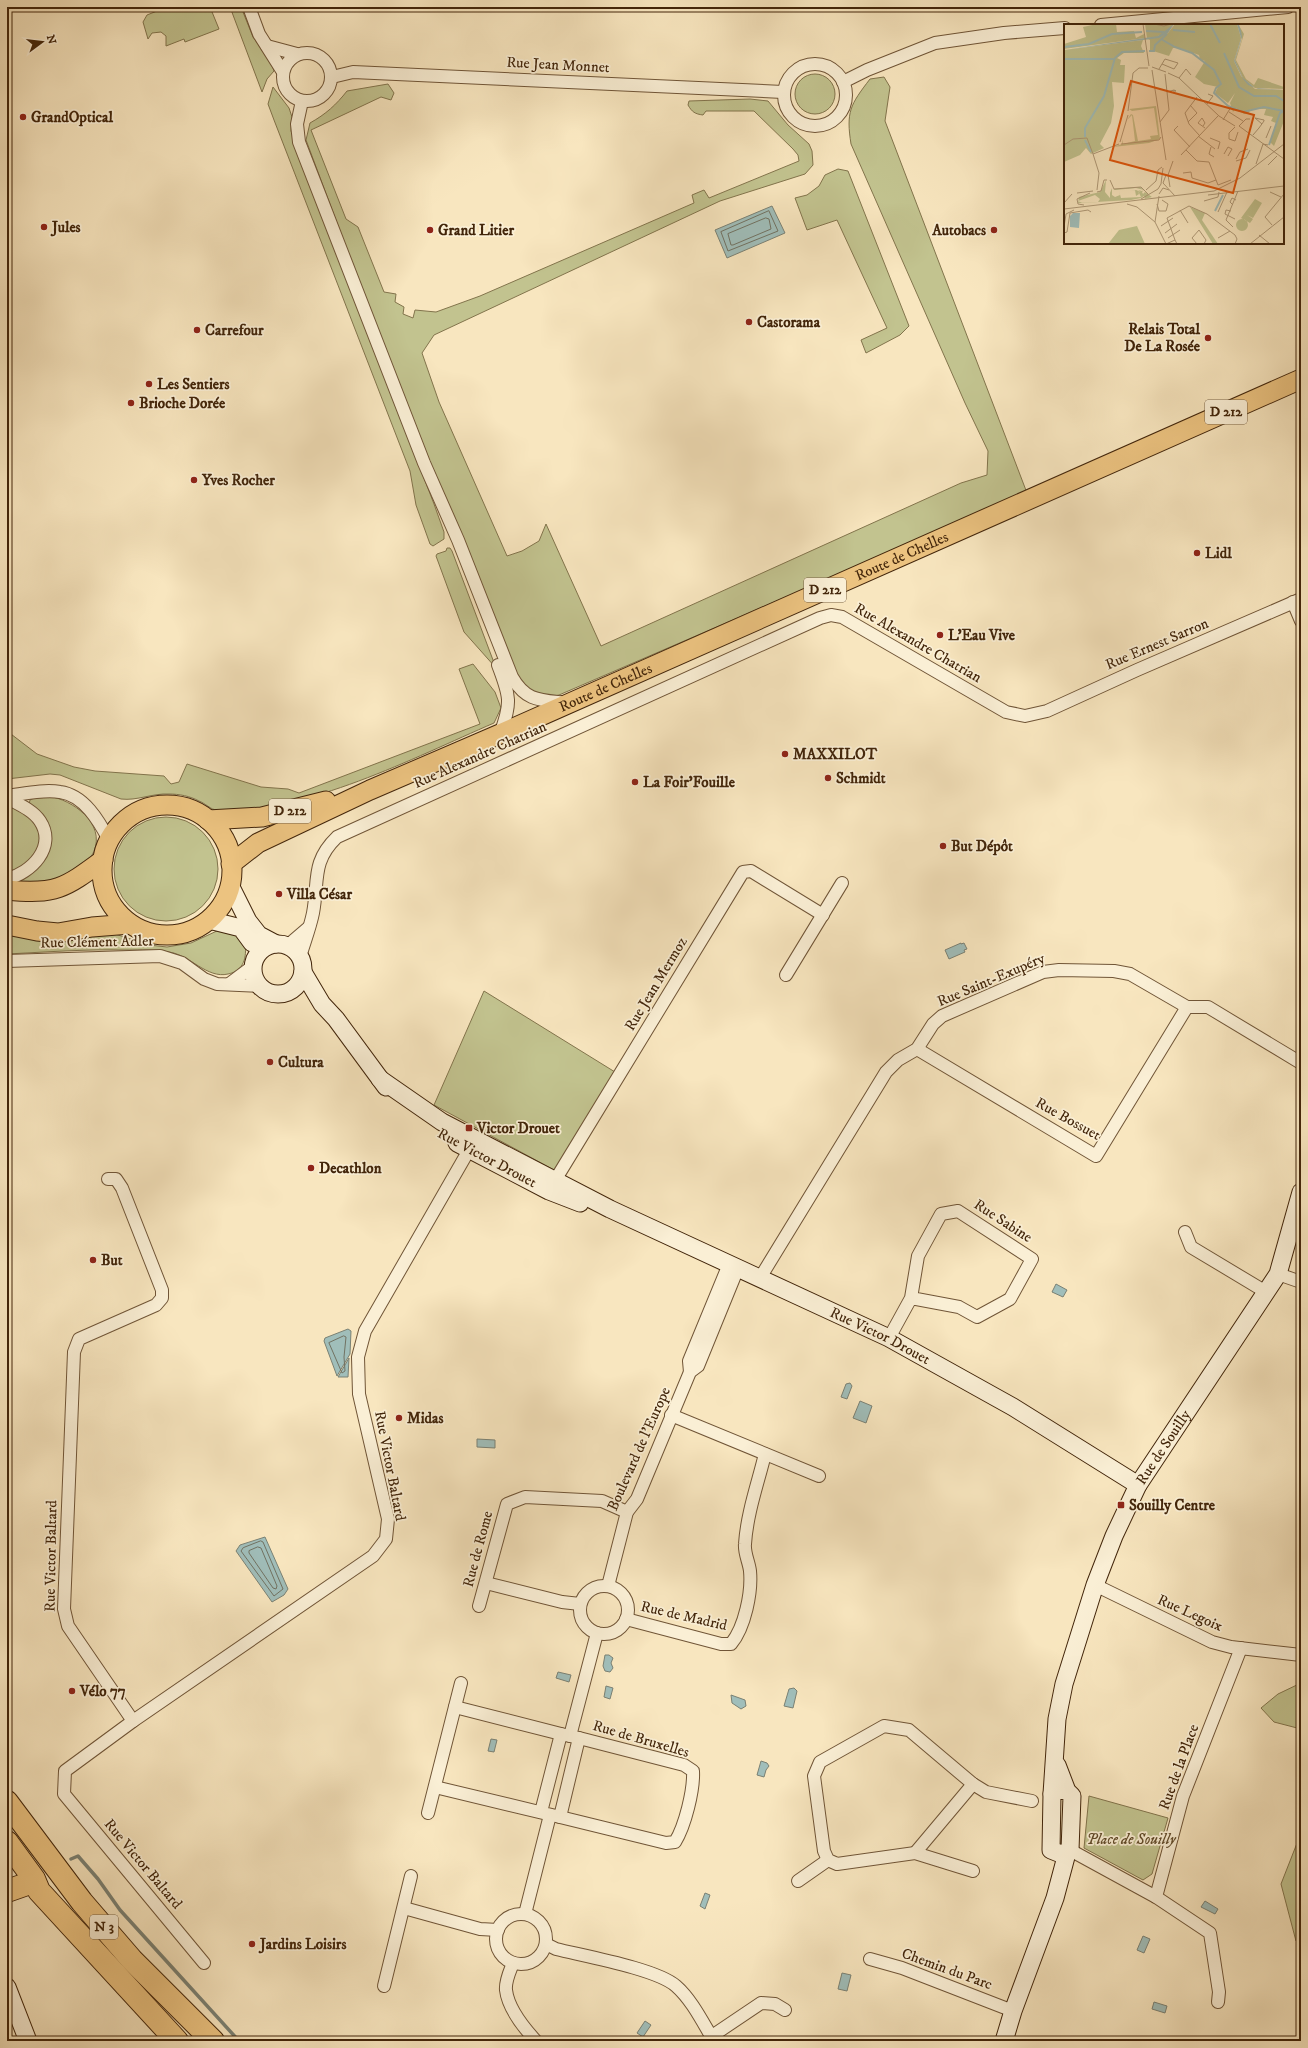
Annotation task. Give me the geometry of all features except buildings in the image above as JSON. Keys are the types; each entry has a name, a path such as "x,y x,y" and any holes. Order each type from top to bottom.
{"highway":[{"name":"N 3","path":"7,1802 82,1902 122,1949 166,1996 213,2041"},
{"name":"N 3","path":"7,1842 34,1879 24,1889 117,1978 177,2041"},
{"path":"7,1860 24,1889"}],"main road":[{"name":"Route de Chelles","path":"231,864 258,843 370,790 571,703 1301,379"},
{"name":"Route de Chelles","path":"208,820 262,817 370,790"},
{"path":"176,806 198,813 208,820 224,840 231,864 230,885 222,904 209,920 187,932 170,935 145,932 130,924 122,917 109,900 103,880 103,860 109,840 122,823 141,811 152,807 176,806"},
{"path":"7,890 24,892 58,889 70,884 103,860"},
{"path":"7,925 37,931 58,933 92,926 130,924"}],"street":[{"path":"249,7 260,34 283,72 285,87 295,98 302,101 309,101 323,96 328,91 332,77 331,69 321,56 309,52 297,54 291,58 283,72"},
{"path":"1111,24 1288,7"},
{"path":"843,82 867,70 935,43 1004,32 1064,28"},
{"path":"267,46 297,54"},
{"path":"806,64 824,64 832,68 843,82 846,90 844,106 834,119 821,125 804,124 795,119 788,112 784,102 783,92 785,83 790,74 806,64"},
{"name":"Rue Jean Monnet","path":"332,77 353,72 783,92"},
{"path":"302,101 297,124 299,142 424,463 458,540 512,677 519,689 537,699 571,703"},
{"path":"424,463 451,543 504,681 510,702 507,716 500,734"},
{"path":"1297,600 1301,621"},
{"name":"Rue Ernest Sarron","path":"1025,716 1047,711 1297,600"},
{"name":"Rue Alexandre Chatrian","path":"301,965 308,928 313,914 318,866 326,847 337,836 820,618 831,615 842,617 1006,712 1025,716"},
{"path":"7,797 54,792 67,794 86,806 96,817 109,840"},
{"path":"7,797 40,820 46,838 40,858 32,868 14,878 7,879"},
{"name":"Rue Jean Mermoz","path":"552,1185 743,872 751,871 822,915"},
{"path":"786,975 842,883"},
{"name":"Rue Victor Drouet","path":"230,885 248,921 260,935 294,950 322,1004 336,1019 380,1079 442,1122 472,1145 552,1185 610,1209 889,1338 1013,1407 1138,1485"},
{"path":"209,920 241,928 250,939 255,961 254,977 259,986 274,994 283,994 297,986 301,965"},
{"path":"229,984 255,961 262,950 281,945 308,928"},
{"name":"Rue Clément Adler","path":"7,961 160,956 182,963 204,979 217,984 259,986"},
{"name":"Rue Saint-Exupéry","path":"760,1278 886,1072 898,1060 917,1049 933,1024 942,1016 1044,972 1059,970 1114,971 1130,974 1187,1007"},
{"name":"Rue Victor Drouet","path":"291,990 322,1004"},
{"path":"1187,1007 1208,1007 1301,1063"},
{"name":"Rue Bossuet","path":"917,1049 1096,1156 1187,1007"},
{"name":"Rue Victor Baltard","path":"204,1963 64,1794 65,1771 372,1556 386,1539 388,1519 359,1394 358,1357 364,1331 472,1145"},
{"name":"Rue Victor Baltard","path":"108,1178 116,1179 122,1188 162,1290 162,1298 156,1305 79,1339 74,1352 64,1609 68,1626 133,1722"},
{"name":"Rue de Souilly","path":"1013,2011 1055,1898 1058,1883 1062,1851 1048,1798 1056,1761 1057,1719 1064,1684 1095,1585 1114,1536 1138,1485 1278,1274 1301,1192"},
{"name":"Rue Sabine","path":"889,1338 912,1298 918,1256 941,1214 958,1211 1032,1259 1010,1299 977,1317 959,1307 912,1298"},
{"path":"1185,1232 1192,1247 1266,1292"},
{"name":"Boulevard de l'Europe","path":"608,1586 627,1512 637,1499 671,1414 690,1372 688,1361 734,1266"},
{"path":"1278,1274 1301,1282"},
{"path":"671,1414 820,1476"},
{"name":"Rue de Madrid","path":"626,1619 721,1644 731,1644 738,1635 750,1592 750,1571 745,1546 748,1522 765,1454"},
{"name":"Rue de Rome","path":"479,1606 507,1504 525,1497 602,1501 627,1512"},
{"path":"486,1583 562,1602 580,1604"},
{"name":"Rue Legoix","path":"1095,1585 1212,1642 1241,1648 1301,1655"},
{"path":"601,1586 608,1586 621,1593 625,1598 628,1605 626,1619 622,1625 611,1633 597,1633 590,1630 581,1619 580,1604 588,1592 601,1586"},
{"path":"525,1914 597,1633"},
{"name":"Rue de la Place","path":"1156,1897 1183,1796 1241,1648"},
{"path":"428,1813 461,1683"},
{"path":"455,1707 570,1736"},
{"path":"972,1871 915,1853 837,1864 828,1860 824,1851 814,1776 820,1762 884,1726 909,1730 973,1784 986,1792 1048,1798"},
{"path":"551,1815 570,1736"},
{"name":"Rue de Bruxelles","path":"551,1815 666,1843 675,1842 680,1834 693,1782 693,1771 684,1765 570,1736"},
{"path":"915,1853 973,1784"},
{"path":"435,1787 551,1815"},
{"path":"1062,1851 1156,1897 1210,1933 1219,1992 1218,2002"},
{"path":"798,1881 828,1860"},
{"path":"384,1986 411,1876"},
{"path":"404,1908 480,1929 498,1930"},
{"path":"516,1914 525,1914 532,1917 544,1928 546,1944 543,1952 537,1958 522,1964 513,1963 500,1953 497,1946 498,1930 502,1923 509,1917 516,1914"},
{"path":"546,1944 556,1949 658,1975 676,1985 690,2003 713,2039 762,2003 775,2004 784,2010"},
{"name":"Chemin du Parc","path":"870,1959 902,1968 1013,2011"},
{"path":"513,1963 508,1974 506,1990 512,2008 536,2041"},
{"path":"7,1987 28,2041"},
{"path":"1004,2041 1013,2011"}],"green space":[{"path":"167,7 210,7 219,29 185,42 184,39 166,46 166,36 161,32 152,33 148,39 143,22 147,15"},
{"path":"230,7 241,7 253,37 271,61 274,71 267,79 262,92"},
{"path":"819,74 826,77 832,83 835,94 834,102 826,111 819,114 811,114 804,111 796,102 795,90 798,83 807,75"},
{"path":"884,77 890,87 885,121 1027,493 559,695 546,698 518,683 371,314 306,140 310,123 330,109 347,91 388,84 394,93 391,100 381,97 311,130 346,219 358,227 384,292 396,294 395,302 404,307 403,314 413,318 415,310 436,312 480,296 694,203 692,195 704,190 709,198 799,161 798,155 793,149 754,111 706,111 703,115 692,111 688,105 689,101 750,99 768,101 788,125 809,144 812,151 813,165 805,174 720,201 434,335 422,353 439,402 507,556 522,551 539,541 546,524 601,646 961,483 987,475 988,451 965,403 851,144 849,124 851,109 870,79"},
{"path":"273,87 289,108 292,117 291,131 444,532 444,539 433,546 430,544 416,505 410,471 268,104"},
{"path":"838,169 848,171 909,326 900,335 866,353 861,340 887,328 837,220 807,230 795,198 807,195 819,186 825,175"},
{"path":"447,548 450,548 452,551 496,668 464,632 436,556 437,554 446,551"},
{"path":"473,664 495,692 501,708 494,723 394,767 322,793 286,803 251,809 215,810 192,798 173,794 121,799 60,775 50,774 7,779 7,731 37,754 74,767 95,771 164,776 171,784 179,782 187,764 261,787 288,789 299,793 480,724 459,669"},
{"path":"7,722 11,725 7,731"},
{"path":"53,797 72,805 88,818 96,836 96,846 91,857 80,868 58,885 13,882 35,871 43,862 49,851 29,804 30,800 34,798"},
{"path":"7,806 18,809 38,825 41,843 29,864 7,874"},
{"path":"166,817 186,821 203,832 214,849 218,869 214,889 203,906 186,917 166,921 146,917 129,906 118,889 114,869 118,849 129,832 146,821"},
{"path":"219,930 233,932 245,943 245,958 241,967 238,970 228,974 220,975 213,973 177,954 158,950 97,950 7,954 7,932 115,934 149,945 167,947 191,943"},
{"path":"484,991 615,1072 556,1171 434,1105"},
{"path":"1301,1683 1301,1729 1274,1722 1261,1708 1278,1694"},
{"name":"Place de Souilly","path":"1089,1796 1168,1818 1152,1874 1143,1880 1084,1848"},
{"path":"1301,1833 1301,1943 1296,1941 1281,1884"}],"water":[{"path":"772,206 785,233 727,258 715,230"},
{"path":"964,943 967,949 964,950 965,952 949,959 945,950"},
{"path":"1056,1284 1067,1290 1063,1297 1052,1292"},
{"path":"348,1329 351,1331 350,1354 337,1376 324,1341 325,1338"},
{"path":"349,1358 348,1377 338,1377"},
{"path":"850,1383 852,1386 847,1399 841,1397 846,1384"},
{"path":"860,1401 872,1406 866,1423 853,1418"},
{"path":"477,1439 495,1440 495,1448 477,1447"},
{"path":"265,1537 288,1589 284,1595 272,1602 236,1551 240,1545"},
{"path":"605,1655 609,1655 613,1658 611,1663 613,1668 610,1672 605,1671 603,1666"},
{"path":"558,1672 571,1675 569,1682 556,1678"},
{"path":"606,1686 613,1688 610,1699 604,1697"},
{"path":"794,1688 797,1691 793,1708 784,1706 789,1689"},
{"path":"731,1695 745,1700 746,1706 741,1709 732,1703"},
{"path":"491,1739 497,1740 494,1752 488,1751"},
{"path":"761,1761 767,1763 769,1766 764,1777 757,1775"},
{"path":"705,1893 710,1895 705,1909 700,1906"},
{"path":"1205,1901 1218,1909 1215,1914 1201,1907"},
{"path":"1143,1936 1150,1939 1144,1953 1137,1950"},
{"path":"842,1973 851,1975 847,1991 838,1989"},
{"path":"1154,2002 1167,2006 1165,2013 1152,2009"},
{"path":"645,2021 651,2025 643,2037 637,2033"}],"waterway":[{"path":"71,1859 78,1856 98,1879 120,1910 239,2041"}],"place":[{"name":"GrandOptical","path":"23,117"},
{"name":"Jules","path":"44,227"},
{"name":"Grand Litier","path":"430,230"},
{"name":"Autobacs","path":"994,230"},
{"name":"Castorama","path":"749,322"},
{"name":"Carrefour","path":"197,330"},
{"name":"Relais Total De La Rosée","path":"1208,338"},
{"name":"Les Sentiers","path":"149,384"},
{"name":"Brioche Dorée","path":"131,403"},
{"name":"Yves Rocher","path":"194,480"},
{"name":"Lidl","path":"1197,553"},
{"name":"L'Eau Vive","path":"940,635"},
{"name":"MAXXILOT","path":"785,754"},
{"name":"Schmidt","path":"828,778"},
{"name":"La Foir'Fouille","path":"635,782"},
{"name":"But Dépôt","path":"943,846"},
{"name":"Villa César","path":"279,894"},
{"name":"Cultura","path":"270,1062"},
{"name":"Victor Drouet","path":"469,1128"},
{"name":"Decathlon","path":"311,1168"},
{"name":"But","path":"93,1260"},
{"name":"Midas","path":"399,1418"},
{"name":"Souilly Centre","path":"1121,1505"},
{"name":"Vélo 77","path":"72,1691"},
{"name":"Jardins Loisirs","path":"252,1944"}]}
